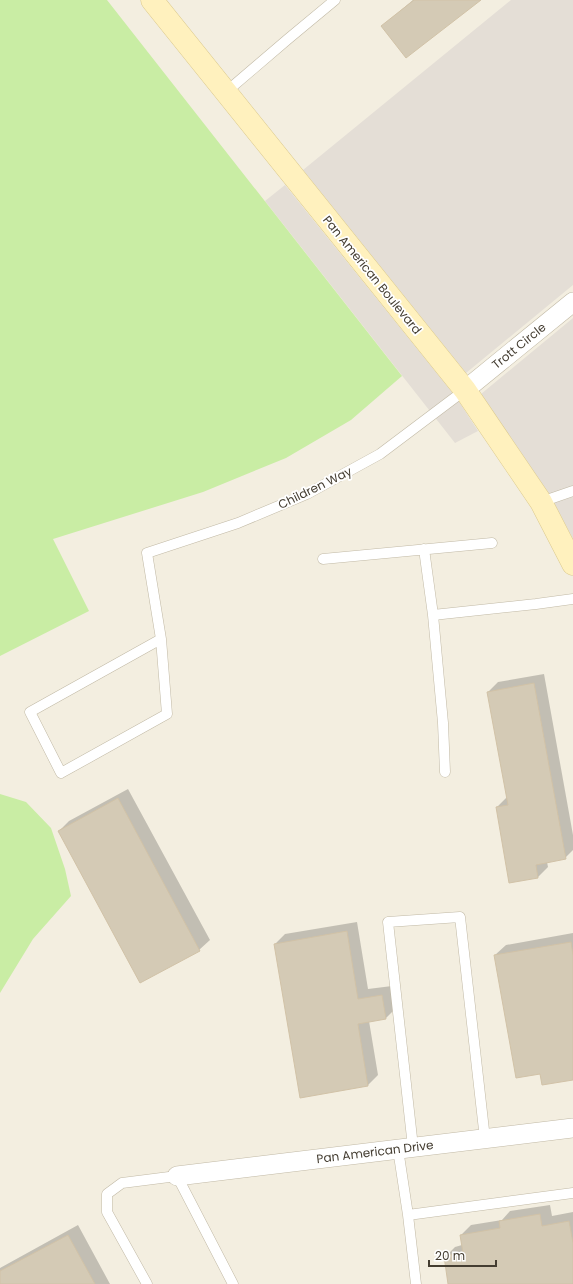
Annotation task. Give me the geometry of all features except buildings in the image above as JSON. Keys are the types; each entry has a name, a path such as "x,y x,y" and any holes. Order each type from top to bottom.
{"street":[{"name":"Pan American Boulevard","path":"152,0 465,390 541,502 573,564"},
{"name":"Trott Circle","path":"465,390 573,302"},
{"name":"Pan American Drive","path":"177,1176 573,1128"}],"lane":[{"path":"226,92 288,38 336,0"},
{"name":"Children Way","path":"161,639 147,552 238,524 307,494 380,454 465,390"},
{"path":"541,502 573,491"},
{"path":"322,559 492,543"},
{"path":"424,549 433,615 443,722 444,772"},
{"path":"433,615 573,599"},
{"path":"161,639 167,714 61,773 30,712 161,639"},
{"path":"416,1284 408,1215 406,1148 388,922 460,917 484,1139"},
{"path":"147,1284 107,1212 107,1194 122,1183 177,1176 233,1284"},
{"path":"408,1215 573,1193"}],"shaded area":[{"path":"511,0 573,0 573,285 466,373 303,170"},
{"path":"285,185 456,397 478,431 455,443 265,201"},
{"path":"573,318 573,539 551,497 481,394"}],"green space":[{"path":"0,0 107,0 402,376 351,420 286,458 203,492 53,539 89,611 0,656"},
{"path":"0,794 26,802 51,828 65,869 71,896 33,939 0,993"}]}
